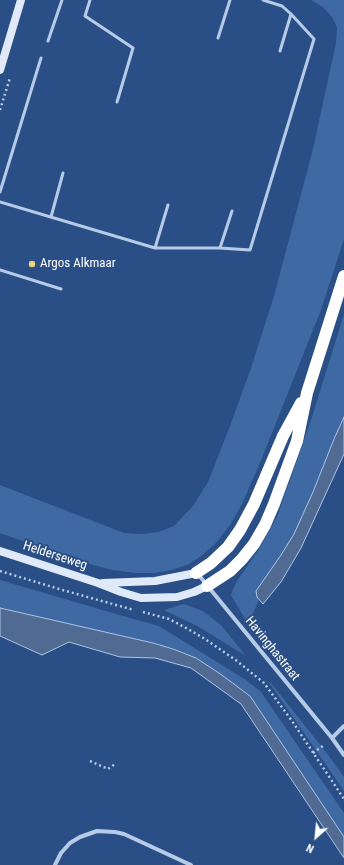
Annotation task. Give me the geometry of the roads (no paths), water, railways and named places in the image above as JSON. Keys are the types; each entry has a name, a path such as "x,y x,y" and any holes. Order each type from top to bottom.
{"highway":[{"path":"207,586 230,571 242,559 254,544 265,525 297,441 307,393 344,276"},
{"path":"196,573 211,563 228,546 240,530 254,504 283,436 307,393"}],"main road":[{"path":"0,70 20,0"},
{"name":"Helderseweg","path":"1,551 141,598 177,597 207,586"},
{"name":"Helderseweg","path":"98,583 155,581 196,573"}],"street":[{"name":"Havinghastraat","path":"196,573 332,738 344,755"},
{"path":"332,738 344,726"},
{"path":"55,865 61,853 70,843 80,837 97,831 124,834 191,865"}],"lane":[{"path":"48,41 62,0"},
{"path":"90,0 85,16 133,48 117,102"},
{"path":"218,38 230,0"},
{"path":"0,202 155,248 220,248 250,250 314,39 282,6 263,0"},
{"path":"280,51 291,14"},
{"path":"0,192 41,58"},
{"path":"50,217 63,173"},
{"path":"155,248 168,205"},
{"path":"220,248 232,211"},
{"path":"0,270 61,289"}],"place":[{"name":"Argos Alkmaar","path":"32,264"}]}
